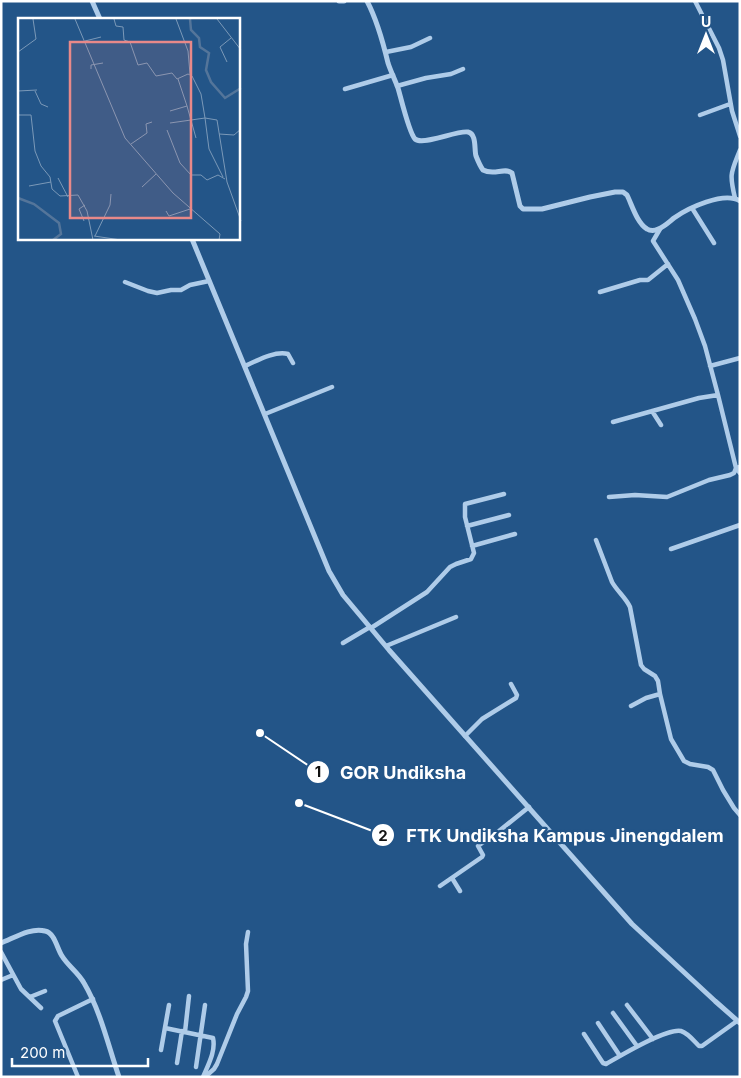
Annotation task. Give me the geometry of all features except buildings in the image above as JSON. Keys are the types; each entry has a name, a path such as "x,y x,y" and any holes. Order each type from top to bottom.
{"street":[{"path":"92,1 100,18"},
{"path":"339,1 344,1"},
{"path":"367,1 380,34 405,114 416,140 428,140 458,133 470,133 473,137 477,157 484,170 492,172 507,170 512,173 520,206 523,209 542,209 590,197 623,192 627,195 638,219 644,226 650,230 660,229"},
{"path":"695,1 719,48 723,60 732,114 740,136"},
{"path":"386,52 411,46 430,38"},
{"path":"397,86 426,78 451,74 463,69"},
{"path":"345,89 393,75"},
{"path":"700,115 730,104"},
{"path":"740,150 731,174 731,182 737,200 724,198 692,208 675,217 660,229 654,241 678,280 695,319 705,346 740,473"},
{"path":"692,208 714,243"},
{"path":"192,240 336,584 349,603 632,924 738,1022 702,1046 699,1046 680,1031 672,1032 637,1046 607,1064 604,1064 584,1034"},
{"path":"600,292 641,280 648,280 668,264"},
{"path":"125,282 157,293 180,290 190,285 209,281"},
{"path":"244,366 280,353 288,354 293,363"},
{"path":"710,366 740,358"},
{"path":"265,414 332,387"},
{"path":"613,422 652,410 718,395"},
{"path":"652,410 661,425"},
{"path":"609,497 635,495 665,497 709,480 730,475 738,467"},
{"path":"343,644 427,592 450,567 471,559 474,552 465,516 465,504 504,494"},
{"path":"467,526 509,514"},
{"path":"671,550 740,526"},
{"path":"472,546 515,534"},
{"path":"596,540 612,582 630,607 639,662 644,669 658,680 671,739 684,761 713,770 723,790 740,815"},
{"path":"386,646 456,618"},
{"path":"465,736 482,719 516,698 517,695 511,684"},
{"path":"631,706 646,698 660,694"},
{"path":"440,886 483,856 478,846 529,808"},
{"path":"452,878 460,891"},
{"path":"1,943 28,932 41,930 49,932 62,957 82,979 92,999 106,1034 119,1077"},
{"path":"204,1077 217,1064 236,1014 248,991 246,950 248,932"},
{"path":"1,952 21,989 41,1008"},
{"path":"1,980 13,975"},
{"path":"30,997 45,990"},
{"path":"177,1063 189,996"},
{"path":"78,1077 56,1020 58,1016 92,999"},
{"path":"161,1050 169,1005"},
{"path":"196,1068 205,1005"},
{"path":"627,1005 653,1039"},
{"path":"613,1014 637,1046"},
{"path":"598,1024 620,1056"},
{"path":"165,1028 211,1037 214,1041 212,1055 204,1077"}],"place":[{"name":"GOR Undiksha","path":"260,733"},
{"name":"FTK Undiksha Kampus Jinengdalem","path":"299,803"}]}
